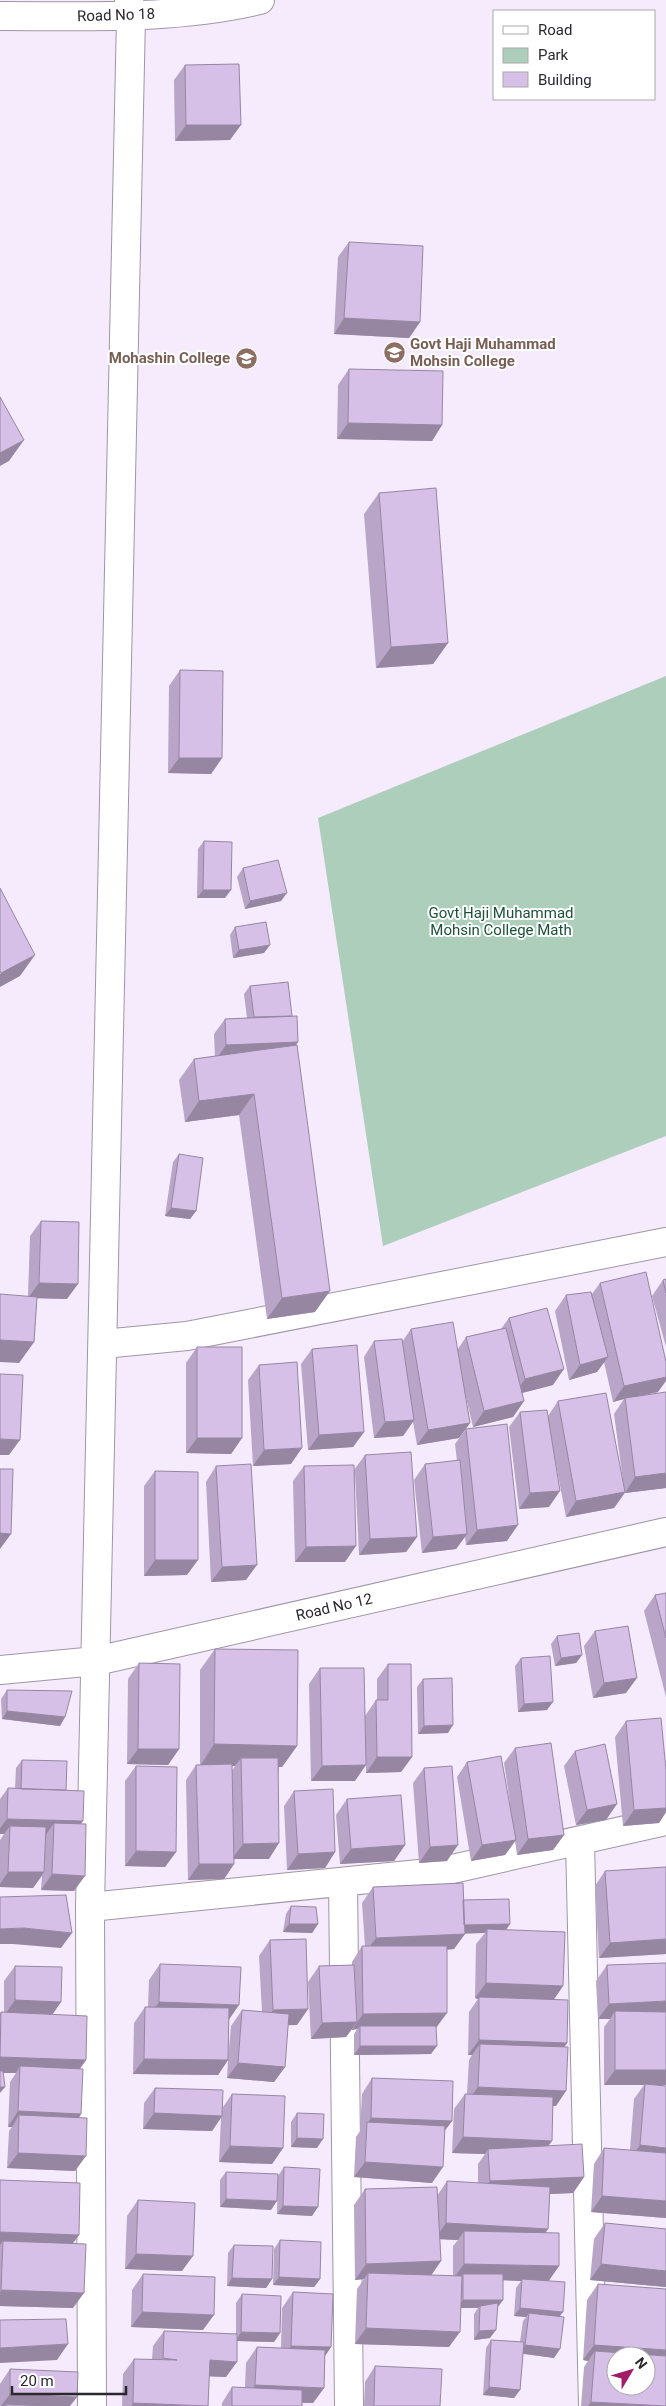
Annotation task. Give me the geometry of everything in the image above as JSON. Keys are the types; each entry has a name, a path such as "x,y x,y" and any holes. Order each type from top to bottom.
{"street":[{"name":"Road No 18","path":"0,16 130,8 242,4 260,0"},
{"path":"92,2406 90,1908 130,8"},
{"path":"103,1344 187,1336 666,1242"},
{"name":"Road No 12","path":"0,1670 96,1661 666,1532"},
{"path":"90,1908 439,1872 666,1821"},
{"path":"580,1841 593,2406"},
{"path":"343,1882 349,2406"}],"green space":[{"name":"Govt Haji Muhammad Mohsin College Math","path":"666,676 666,1136 383,1246 318,818"}],"building":[{"path":"239,64 241,125 186,125 185,65"},
{"path":"349,242 423,246 420,322 344,318"},
{"path":"349,369 443,371 442,425 348,423"},
{"path":"0,397 24,440 0,453"},
{"path":"436,488 448,643 391,647 379,493"},
{"path":"180,670 223,671 222,758 179,758"},
{"path":"204,841 232,842 231,890 203,890"},
{"path":"278,860 287,893 250,901 243,868"},
{"path":"0,888 35,955 1,973 0,971"},
{"path":"266,922 270,945 239,950 235,927"},
{"path":"288,982 292,1016 254,1017 250,986"},
{"path":"297,1016 298,1042 226,1045 225,1019"},
{"path":"297,1045 330,1291 282,1298 254,1094 199,1101 194,1059"},
{"path":"179,1154 203,1158 196,1211 171,1208"},
{"path":"41,1221 79,1222 78,1284 39,1283"},
{"path":"646,1272 666,1362 666,1377 624,1386 600,1283"},
{"path":"666,1279 666,1293 663,1280"},
{"path":"591,1292 608,1357 580,1365 566,1295"},
{"path":"0,1294 37,1297 34,1342 0,1340"},
{"path":"547,1308 564,1369 525,1379 509,1318"},
{"path":"453,1322 470,1423 428,1430 411,1329"},
{"path":"506,1328 524,1401 484,1411 466,1337"},
{"path":"402,1339 414,1420 385,1422 374,1341"},
{"path":"357,1345 364,1432 319,1435 312,1349"},
{"path":"197,1347 242,1347 242,1438 197,1438"},
{"path":"297,1362 302,1448 264,1450 259,1365"},
{"path":"0,1374 23,1375 20,1440 0,1439"},
{"path":"666,1392 666,1473 635,1477 625,1398"},
{"path":"606,1393 625,1492 576,1501 558,1401"},
{"path":"547,1410 560,1491 530,1493 520,1412"},
{"path":"507,1424 518,1525 477,1530 466,1429"},
{"path":"411,1452 417,1537 370,1539 365,1455"},
{"path":"460,1460 467,1534 433,1537 425,1464"},
{"path":"251,1464 257,1565 222,1567 216,1466"},
{"path":"354,1465 356,1546 306,1547 304,1466"},
{"path":"0,1469 13,1469 11,1534 0,1533"},
{"path":"155,1471 198,1472 198,1560 155,1560"},
{"path":"666,1593 666,1638 655,1595"},
{"path":"628,1626 637,1678 604,1683 595,1631"},
{"path":"579,1633 582,1655 561,1658 557,1636"},
{"path":"215,1649 298,1650 297,1746 214,1744"},
{"path":"550,1656 553,1702 524,1704 521,1658"},
{"path":"139,1663 180,1664 179,1749 138,1749"},
{"path":"388,1664 411,1664 412,1757 377,1757 376,1700 388,1700"},
{"path":"320,1668 364,1668 366,1765 322,1766"},
{"path":"452,1678 453,1725 424,1726 423,1679"},
{"path":"7,1690 72,1691 65,1717 7,1711"},
{"path":"661,1718 666,1770 666,1808 634,1810 626,1721"},
{"path":"551,1743 564,1835 528,1839 515,1748"},
{"path":"605,1744 617,1804 587,1810 575,1751"},
{"path":"501,1756 516,1840 482,1845 467,1762"},
{"path":"241,1758 278,1758 279,1843 243,1844"},
{"path":"22,1760 67,1761 66,1790 21,1789"},
{"path":"232,1764 234,1864 199,1864 196,1765"},
{"path":"136,1766 177,1767 176,1852 136,1851"},
{"path":"452,1766 458,1845 430,1847 424,1768"},
{"path":"8,1788 84,1791 83,1821 7,1819"},
{"path":"333,1789 335,1852 298,1854 294,1791"},
{"path":"401,1795 405,1845 351,1849 347,1799"},
{"path":"54,1823 86,1824 85,1876 52,1874"},
{"path":"10,1826 46,1827 44,1872 8,1872"},
{"path":"666,1867 666,1939 610,1943 605,1871"},
{"path":"463,1883 465,1934 376,1938 373,1887"},
{"path":"66,1895 72,1933 24,1928 0,1929 0,1897"},
{"path":"509,1899 510,1924 464,1925 463,1900"},
{"path":"291,1906 316,1907 318,1924 289,1924"},
{"path":"487,1929 565,1932 563,1986 486,1983"},
{"path":"306,1939 308,2009 273,2010 270,1940"},
{"path":"362,1946 447,1946 447,2013 363,2014"},
{"path":"666,1963 666,2001 609,2004 607,1965"},
{"path":"160,1964 241,1967 239,2005 159,2002"},
{"path":"354,1965 357,2022 322,2023 319,1966"},
{"path":"15,1966 62,1967 61,2002 15,2000"},
{"path":"479,1997 568,2000 567,2043 479,2040"},
{"path":"145,2007 229,2008 228,2060 144,2059"},
{"path":"242,2010 289,2014 285,2067 238,2063"},
{"path":"615,2011 666,2012 666,2070 615,2070"},
{"path":"1,2012 87,2016 86,2060 0,2057"},
{"path":"360,2026 436,2026 437,2046 360,2046"},
{"path":"480,2044 568,2047 566,2091 478,2087"},
{"path":"20,2066 83,2069 81,2114 18,2111"},
{"path":"0,2071 3,2071 5,2087 0,2087"},
{"path":"372,2078 453,2081 452,2121 371,2118"},
{"path":"645,2084 666,2086 666,2148 640,2145"},
{"path":"155,2088 223,2090 222,2116 154,2113"},
{"path":"232,2094 285,2096 283,2148 230,2146"},
{"path":"465,2094 553,2097 552,2141 463,2137"},
{"path":"297,2113 324,2114 323,2139 297,2138"},
{"path":"19,2115 87,2118 86,2156 18,2153"},
{"path":"367,2122 445,2126 443,2167 365,2162"},
{"path":"582,2144 584,2177 490,2181 488,2149"},
{"path":"604,2148 666,2153 666,2201 602,2196"},
{"path":"284,2167 320,2169 318,2207 283,2206"},
{"path":"226,2172 278,2174 277,2201 226,2199"},
{"path":"0,2180 80,2183 79,2235 0,2232"},
{"path":"447,2181 550,2187 548,2229 446,2223"},
{"path":"437,2187 441,2261 366,2264 365,2189"},
{"path":"138,2200 195,2203 193,2256 136,2254"},
{"path":"605,2223 666,2229 666,2271 601,2264"},
{"path":"464,2231 559,2233 559,2266 464,2264"},
{"path":"280,2240 321,2242 320,2279 279,2277"},
{"path":"3,2241 86,2244 84,2293 1,2290"},
{"path":"234,2245 273,2246 272,2279 232,2278"},
{"path":"368,2273 462,2276 460,2332 366,2328"},
{"path":"143,2274 215,2277 214,2315 142,2312"},
{"path":"463,2274 503,2274 503,2300 463,2300"},
{"path":"522,2279 565,2282 563,2312 520,2308"},
{"path":"598,2284 666,2289 666,2350 656,2349 656,2346 594,2345"},
{"path":"293,2292 333,2294 331,2347 291,2346"},
{"path":"242,2294 281,2296 280,2333 241,2332"},
{"path":"498,2303 496,2330 479,2331 480,2306"},
{"path":"529,2313 564,2317 560,2349 525,2345"},
{"path":"66,2319 68,2344 0,2348 0,2320"},
{"path":"164,2331 237,2334 237,2362 210,2360 208,2406 133,2403 134,2359 177,2360 163,2358"},
{"path":"491,2340 524,2342 520,2390 489,2387"},
{"path":"257,2347 325,2350 324,2388 255,2385"},
{"path":"595,2351 606,2352 606,2396 656,2396 656,2355 666,2356 666,2406 591,2402"},
{"path":"375,2366 442,2369 440,2406 374,2406"},
{"path":"10,2369 78,2372 77,2397 10,2394"},
{"path":"232,2387 302,2390 302,2406 232,2406"},
{"path":"6,2404 50,2406 6,2406"}],"place":[{"name":"Govt Haji Muhammad Mohsin College","path":"394,353"},
{"name":"Mohashin College","path":"246,358"}]}
